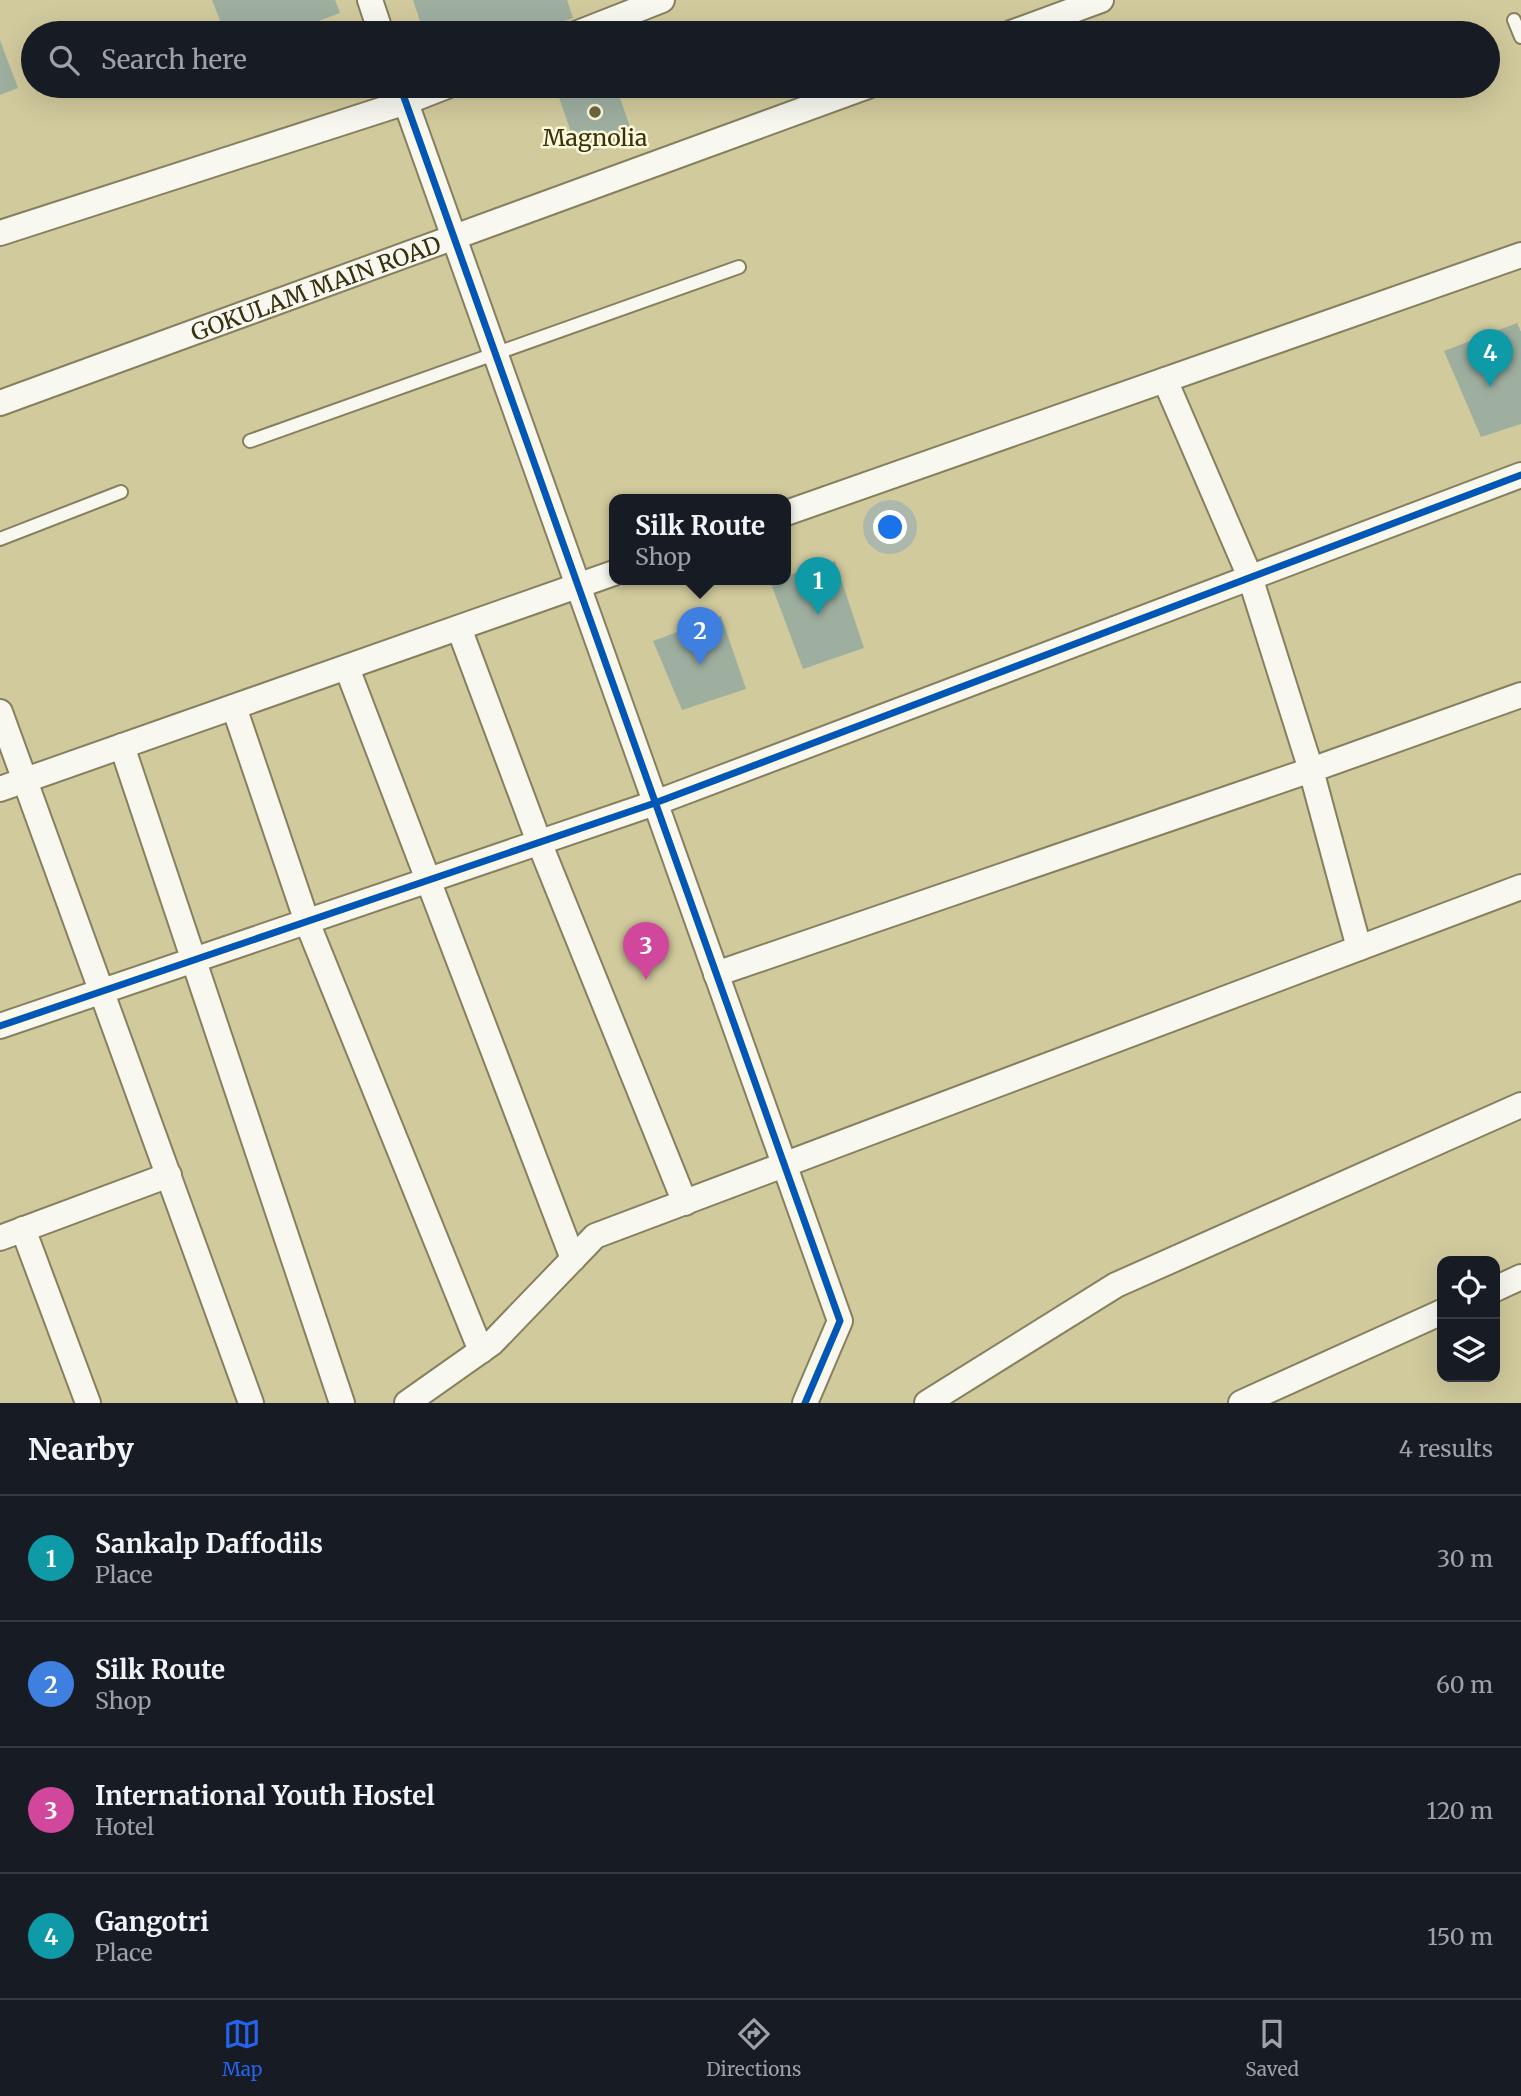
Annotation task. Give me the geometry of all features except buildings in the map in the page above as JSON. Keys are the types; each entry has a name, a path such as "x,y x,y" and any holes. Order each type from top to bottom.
{"street":[{"path":"370,0 378,21"},
{"path":"609,21 662,0"},
{"path":"1044,21 1101,0"},
{"path":"0,233 391,98"},
{"path":"404,98 840,1321 805,1403"},
{"name":"GOKULAM MAIN ROAD","path":"0,403 835,98"},
{"path":"791,511 1521,255"},
{"path":"1165,380 1250,578 1311,770 1359,948"},
{"path":"0,1026 655,803 1521,475"},
{"path":"0,789 609,575"},
{"path":"459,628 539,842 685,1203"},
{"path":"347,668 573,1259"},
{"path":"716,974 1521,695"},
{"path":"234,707 307,922 481,1351"},
{"path":"0,712 251,1403"},
{"path":"122,746 342,1403"},
{"path":"407,1403 492,1343 595,1237 1521,887"},
{"path":"927,1403 1116,1285 1521,1105"},
{"path":"88,1403 11,1233 169,1175"},
{"path":"1500,1287 1521,1277"},
{"path":"1241,1403 1437,1314"}],"lane":[{"path":"1514,20 1521,37"},
{"path":"250,441 739,267"},
{"path":"0,539 121,492"}],"cycle path":[{"path":"404,98 840,1321 805,1403"},
{"path":"0,1026 655,803 1521,475"}],"place":[{"name":"Magnolia","path":"595,112"},
{"name":"Gangotri","path":"1490,387"},
{"name":"Sankalp Daffodils","path":"818,615"},
{"name":"Silk Route","path":"700,665"},
{"name":"International Youth Hostel","path":"646,980"}]}
